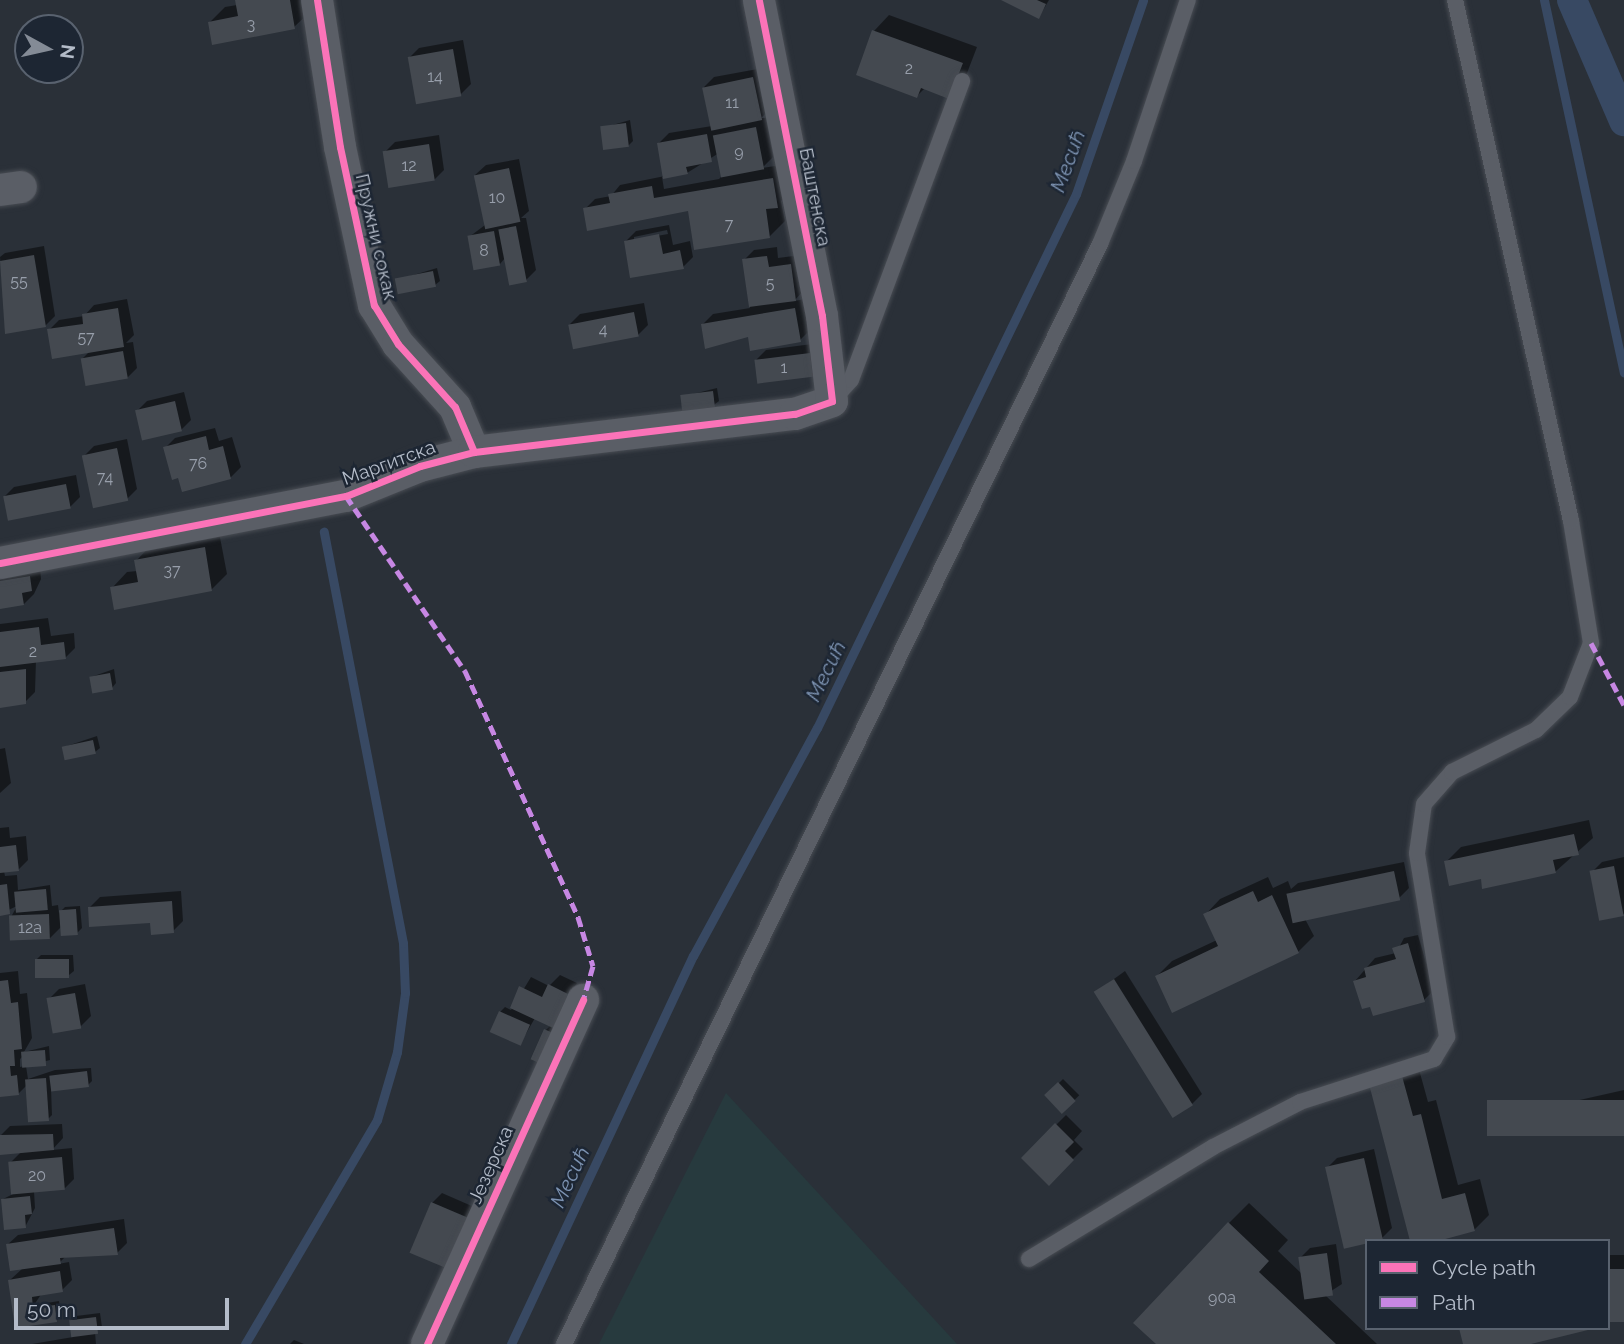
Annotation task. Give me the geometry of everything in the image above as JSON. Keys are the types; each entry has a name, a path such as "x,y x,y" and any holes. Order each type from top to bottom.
{"street":[{"name":"Пружни сокак","path":"317,0 340,147 374,305 398,344 455,407 474,452"},
{"name":"Баштенска","path":"759,0 822,316 832,401"},
{"name":"Маргитска","path":"0,563 346,496 420,466 474,452 795,414 832,401"},
{"name":"Језерска","path":"427,1344 583,1000"}],"lane":[{"path":"564,1344 1100,244 1134,161 1188,0"},
{"path":"1029,1259 1213,1147 1300,1102 1434,1059 1447,1037 1417,853 1424,804 1452,772 1536,730 1570,696 1591,643 1571,521 1455,0"},
{"path":"832,401 851,380 962,81"}],"green space":[{"path":"726,1093 957,1344 599,1344"}],"building":[{"path":"235,0 290,0 295,29 212,45 208,22 238,16"},
{"path":"1001,0 1037,0 1046,4 1039,19"},
{"path":"872,30 963,63 949,99 921,88 917,98 856,75"},
{"path":"453,49 461,96 416,104 408,57"},
{"path":"753,77 762,120 711,131 702,88"},
{"path":"626,123 629,147 603,150 600,126"},
{"path":"756,127 764,169 721,178 713,135"},
{"path":"707,134 712,162 686,167 688,174 663,179 657,143"},
{"path":"429,144 435,181 388,188 383,151"},
{"path":"509,168 520,222 485,229 474,175"},
{"path":"773,178 778,208 766,209 770,238 694,250 688,211 587,231 583,208 610,203 608,194 652,186 654,198"},
{"path":"516,226 527,282 509,285 498,229"},
{"path":"494,231 500,265 473,270 467,236"},
{"path":"659,234 663,254 680,250 684,269 630,278 624,241"},
{"path":"34,255 46,327 5,334 0,261"},
{"path":"767,256 769,267 791,264 796,301 749,307 742,259"},
{"path":"433,271 436,287 398,294 395,278"},
{"path":"118,308 124,347 52,359 47,329 83,324 82,314"},
{"path":"795,308 801,342 750,351 748,337 705,349 701,324"},
{"path":"634,312 639,337 573,349 568,325"},
{"path":"123,351 128,379 86,386 81,358"},
{"path":"810,353 813,377 757,384 754,360"},
{"path":"713,391 715,407 682,411 680,395"},
{"path":"175,401 182,431 142,440 135,410"},
{"path":"206,436 209,450 223,446 231,479 182,492 178,478 172,480 163,447"},
{"path":"117,448 128,501 93,508 82,455"},
{"path":"66,484 71,509 8,521 3,496"},
{"path":"205,547 212,591 114,610 110,587 138,582 134,560"},
{"path":"30,576 32,591 22,593 24,605 0,609 0,581"},
{"path":"39,627 41,645 64,642 66,659 0,667 0,632"},
{"path":"26,669 26,704 0,708 0,672"},
{"path":"110,673 113,690 92,693 89,677"},
{"path":"93,740 96,754 65,760 62,747"},
{"path":"1574,834 1579,855 1553,860 1556,873 1482,889 1481,879 1449,886 1444,861"},
{"path":"16,845 19,871 0,873 0,847"},
{"path":"1614,866 1624,916 1599,921 1589,871"},
{"path":"1394,871 1400,900 1293,923 1286,894"},
{"path":"7,884 10,914 0,916 0,885"},
{"path":"46,889 48,910 16,913 14,892"},
{"path":"1253,891 1258,902 1272,895 1299,953 1172,1013 1155,976 1218,946 1203,914"},
{"path":"172,901 174,933 151,935 150,923 89,927 88,907"},
{"path":"76,909 78,935 61,936 59,910"},
{"path":"49,914 50,939 10,940 9,915"},
{"path":"1408,943 1425,1002 1373,1016 1370,1007 1362,1009 1353,981 1366,977 1364,968 1396,959 1392,948"},
{"path":"35,959 69,959 69,978 35,978"},
{"path":"1114,979 1193,1105 1173,1118 1094,992"},
{"path":"8,980 11,1003 18,1002 22,1049 14,1050 15,1066 10,1066 11,1076 17,1075 19,1095 0,1097 0,981"},
{"path":"548,984 568,994 553,1028 510,1008 519,986 542,997"},
{"path":"75,993 81,1028 53,1033 46,998"},
{"path":"499,1011 530,1025 521,1046 490,1032"},
{"path":"544,1029 560,1036 546,1066 531,1059"},
{"path":"45,1050 46,1066 22,1068 21,1052"},
{"path":"87,1071 89,1087 51,1092 49,1076"},
{"path":"1402,1076 1413,1116 1421,1114 1442,1199 1465,1193 1475,1231 1445,1239 1409,1239 1369,1084"},
{"path":"46,1078 49,1121 28,1122 25,1079"},
{"path":"1058,1082 1076,1101 1062,1114 1044,1095"},
{"path":"1487,1100 1624,1100 1624,1136 1487,1136"},
{"path":"1055,1123 1074,1142 1065,1151 1074,1160 1049,1186 1021,1158"},
{"path":"53,1134 54,1150 0,1155 0,1135"},
{"path":"62,1157 65,1190 11,1195 8,1162"},
{"path":"1364,1158 1383,1239 1365,1239 1365,1244 1344,1249 1325,1167"},
{"path":"30,1196 32,1214 25,1215 26,1228 4,1230 1,1199"},
{"path":"431,1202 473,1220 452,1271 410,1253"},
{"path":"1228,1222 1269,1261 1259,1272 1336,1344 1156,1344 1133,1323"},
{"path":"114,1228 118,1255 60,1258 61,1264 10,1271 6,1244"},
{"path":"1327,1253 1333,1296 1304,1300 1298,1257"},
{"path":"1610,1269 1624,1269 1624,1322 1610,1322"},
{"path":"60,1271 63,1292 32,1297 33,1308 55,1305 57,1322 15,1328 8,1280"},
{"path":"96,1317 98,1334 71,1337 69,1320"},
{"path":"1460,1330 1588,1330 1531,1344 1463,1344"}],"waterway":[{"name":"Месић","path":"511,1344 693,956 817,728 1076,194 1143,0"},
{"path":"1544,0 1624,372"},
{"path":"1572,0 1624,121"},
{"path":"245,1344 377,1120 397,1052 405,993 403,943 324,532"}],"marked path":[{"path":"346,496 465,671 578,917 593,966 583,1000"},
{"path":"1591,643 1624,705"}],"cycle path":[{"path":"317,0 340,147 374,305 398,344 455,407 474,452"},
{"path":"0,563 346,496 420,466 474,452 795,414 832,401 822,316 759,0"},
{"path":"427,1344 583,1000"}]}
